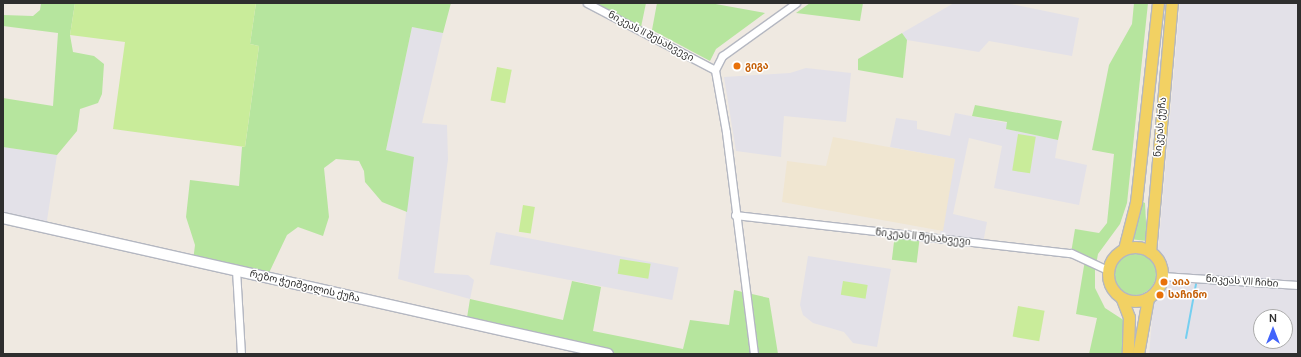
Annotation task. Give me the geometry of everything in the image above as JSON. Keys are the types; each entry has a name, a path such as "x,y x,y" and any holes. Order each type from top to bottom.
{"main road":[{"name":"ნიკეას ქუჩა","path":"1107,270 1115,255 1124,249 1136,202 1158,3"},
{"name":"ნიკეას ქუჩა","path":"1150,252 1172,3"},
{"name":"რეზო ჭეიშვილის ქუჩა","path":"3,218 608,354"},
{"path":"1122,299 1139,301 1148,298 1160,285 1162,276 1159,262 1150,252 1132,247 1124,249"},
{"path":"1107,270 1110,287 1122,299 1129,317 1128,354"},
{"path":"1138,354 1148,298"}],"street":[{"name":"ნიკეას II შესახვევი","path":"587,3 715,70"},
{"path":"754,354 735,215 726,132 715,70 722,56 796,3"},
{"name":"ნიკეას II შესახვევი","path":"735,215 1071,253 1107,270"},
{"path":"236,270 241,354"},
{"name":"ნიკეას VII ჩიხი","path":"1162,276 1298,284"}],"shaded area":[{"path":"954,3 1006,3 1079,18 1072,56 989,41 979,52 907,40 902,33"},
{"path":"1180,3 1298,3 1298,354 1149,354"},
{"path":"412,27 443,33 422,123 447,125 448,159 434,273 468,275 474,280 470,299 398,279 413,157 386,150"},
{"path":"806,68 851,73 846,122 784,116 781,157 736,151 724,77 790,73"},
{"path":"955,113 1007,123 1006,129 1058,140 1055,158 1087,165 1079,205 994,188 1002,146 969,138 953,214 987,222 983,243 939,239 955,159 890,147 896,118 917,121 917,129 950,136"},
{"path":"833,137 955,159 943,231 782,202 787,161 826,166"},
{"path":"3,147 57,155 46,227 3,218"},
{"path":"496,232 679,267 672,300 490,264"},
{"path":"808,256 891,269 877,347 853,343 844,332 813,323 803,315 800,305"}],"green space":[{"path":"41,3 75,3 70,35 73,52 94,56 104,64 102,94 98,103 80,109 77,131 57,155 3,147 3,98 53,106 58,33 3,26 3,15 33,16 40,10"},
{"path":"75,3 256,3 250,44 259,46 245,147 113,129 125,42 70,35"},
{"path":"256,3 451,3 443,33 412,27 386,150 414,157 407,212 382,202 365,182 364,171 359,161 336,159 324,168 329,217 323,236 298,227 287,235 267,277 193,261 195,245 186,217 190,180 239,186 242,147 245,147 259,46 250,44"},
{"path":"595,3 646,3 641,27"},
{"path":"657,3 710,3 765,13 716,49 710,61 652,30"},
{"path":"810,3 863,3 860,21 796,13"},
{"path":"1134,3 1148,3 1127,203 1120,224 1098,254 1095,270 1095,288 1105,308 1125,321 1128,354 1089,354 1097,318 1076,314 1085,260 1071,253 1075,229 1099,233 1107,223 1114,154 1092,150 1109,65 1132,24"},
{"path":"902,33 907,40 903,78 858,70 858,59"},
{"path":"497,67 512,70 505,103 491,100"},
{"path":"975,105 1062,121 1058,140 1006,129 1007,122 972,116"},
{"path":"1018,134 1036,137 1030,173 1012,171"},
{"path":"1143,202 1145,203 1147,241 1129,239"},
{"path":"523,205 535,207 531,234 519,232"},
{"path":"895,234 920,237 917,263 892,260"},
{"path":"1131,253 1139,253 1147,256 1153,262 1156,274 1153,286 1147,292 1139,295 1131,295 1123,292 1117,286 1114,278 1114,270 1117,262 1123,256"},
{"path":"620,259 651,264 648,279 618,274"},
{"path":"572,281 601,287 593,331 683,349 690,320 729,325 734,290 769,298 778,354 608,354 466,324 470,299 563,320"},
{"path":"843,281 868,285 866,299 841,295"},
{"path":"1018,306 1045,311 1039,341 1013,337"}],"waterway":[{"path":"1186,338 1196,284"}],"place":[{"name":"გიგა","path":"737,66"},
{"name":"აია","path":"1164,282"},
{"name":"საჩინო","path":"1160,295"}]}
